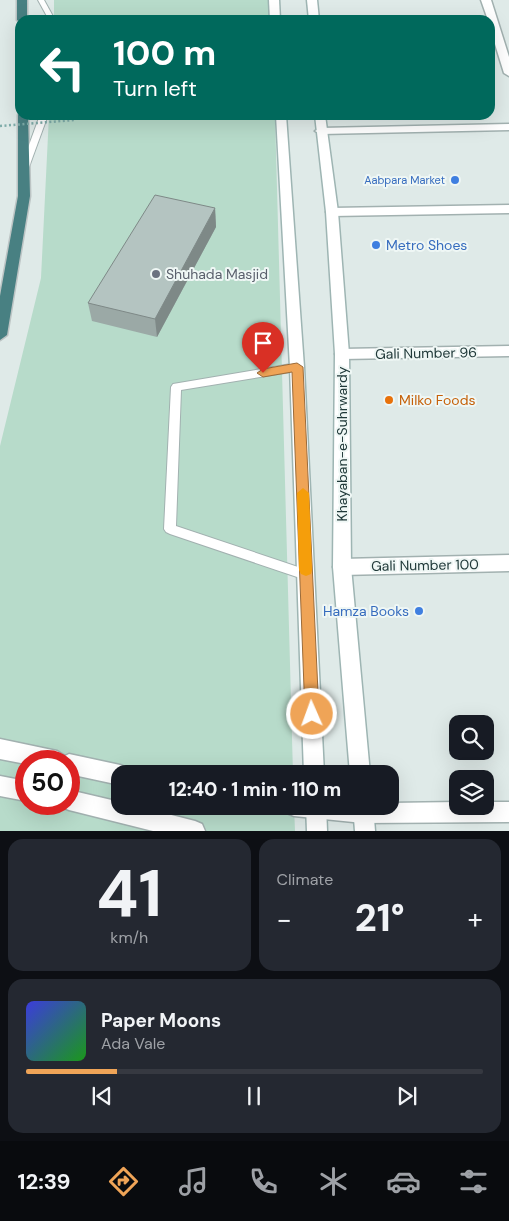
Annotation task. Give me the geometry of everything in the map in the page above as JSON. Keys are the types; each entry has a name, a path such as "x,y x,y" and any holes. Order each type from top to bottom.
{"highway":[{"path":"22,0 22,15"},
{"path":"0,335 24,196 23,120"}],"main road":[{"path":"274,0 275,15"},
{"path":"312,0 314,15"},
{"path":"486,0 493,15"},
{"path":"495,20 504,39 509,73"},
{"path":"281,120 297,367 314,765"},
{"name":"Khayaban-e-Suhrwardy","path":"320,120 332,212 342,354 342,567 359,765"},
{"path":"321,131 509,128"},
{"path":"332,212 509,209"},
{"name":"Gali Number 96","path":"342,354 509,352"},
{"name":"Gali Number 100","path":"342,567 509,563"},
{"path":"0,749 15,752"},
{"path":"80,766 111,772"},
{"path":"0,786 15,789"},
{"path":"80,803 195,831"},
{"path":"364,817 509,812"},
{"path":"316,815 317,831"}],"lane":[{"path":"41,0 49,15"},
{"path":"24,166 42,120"},
{"path":"297,367 176,387 170,529 306,574"}],"path":[{"path":"0,126 74,120"}],"green space":[{"path":"54,0 272,0 272,15 54,15"},
{"path":"49,120 275,120 293,765 111,765 111,815 294,815 295,831 0,831 0,446 41,278"}],"building":[{"name":"Shuhada Masjid","path":"155,195 215,208 155,319 88,303"}],"slow traffic":[{"path":"303,493 306,570"}],"place":[{"name":"Aabpara Market","path":"455,180"},
{"name":"Metro Shoes","path":"376,245"},
{"name":"Shuhada Masjid","path":"156,274"},
{"name":"Milko Foods","path":"389,400"},
{"name":"Hamza Books","path":"419,611"}],"route":[{"path":"263,373 297,367 312,714"}]}
